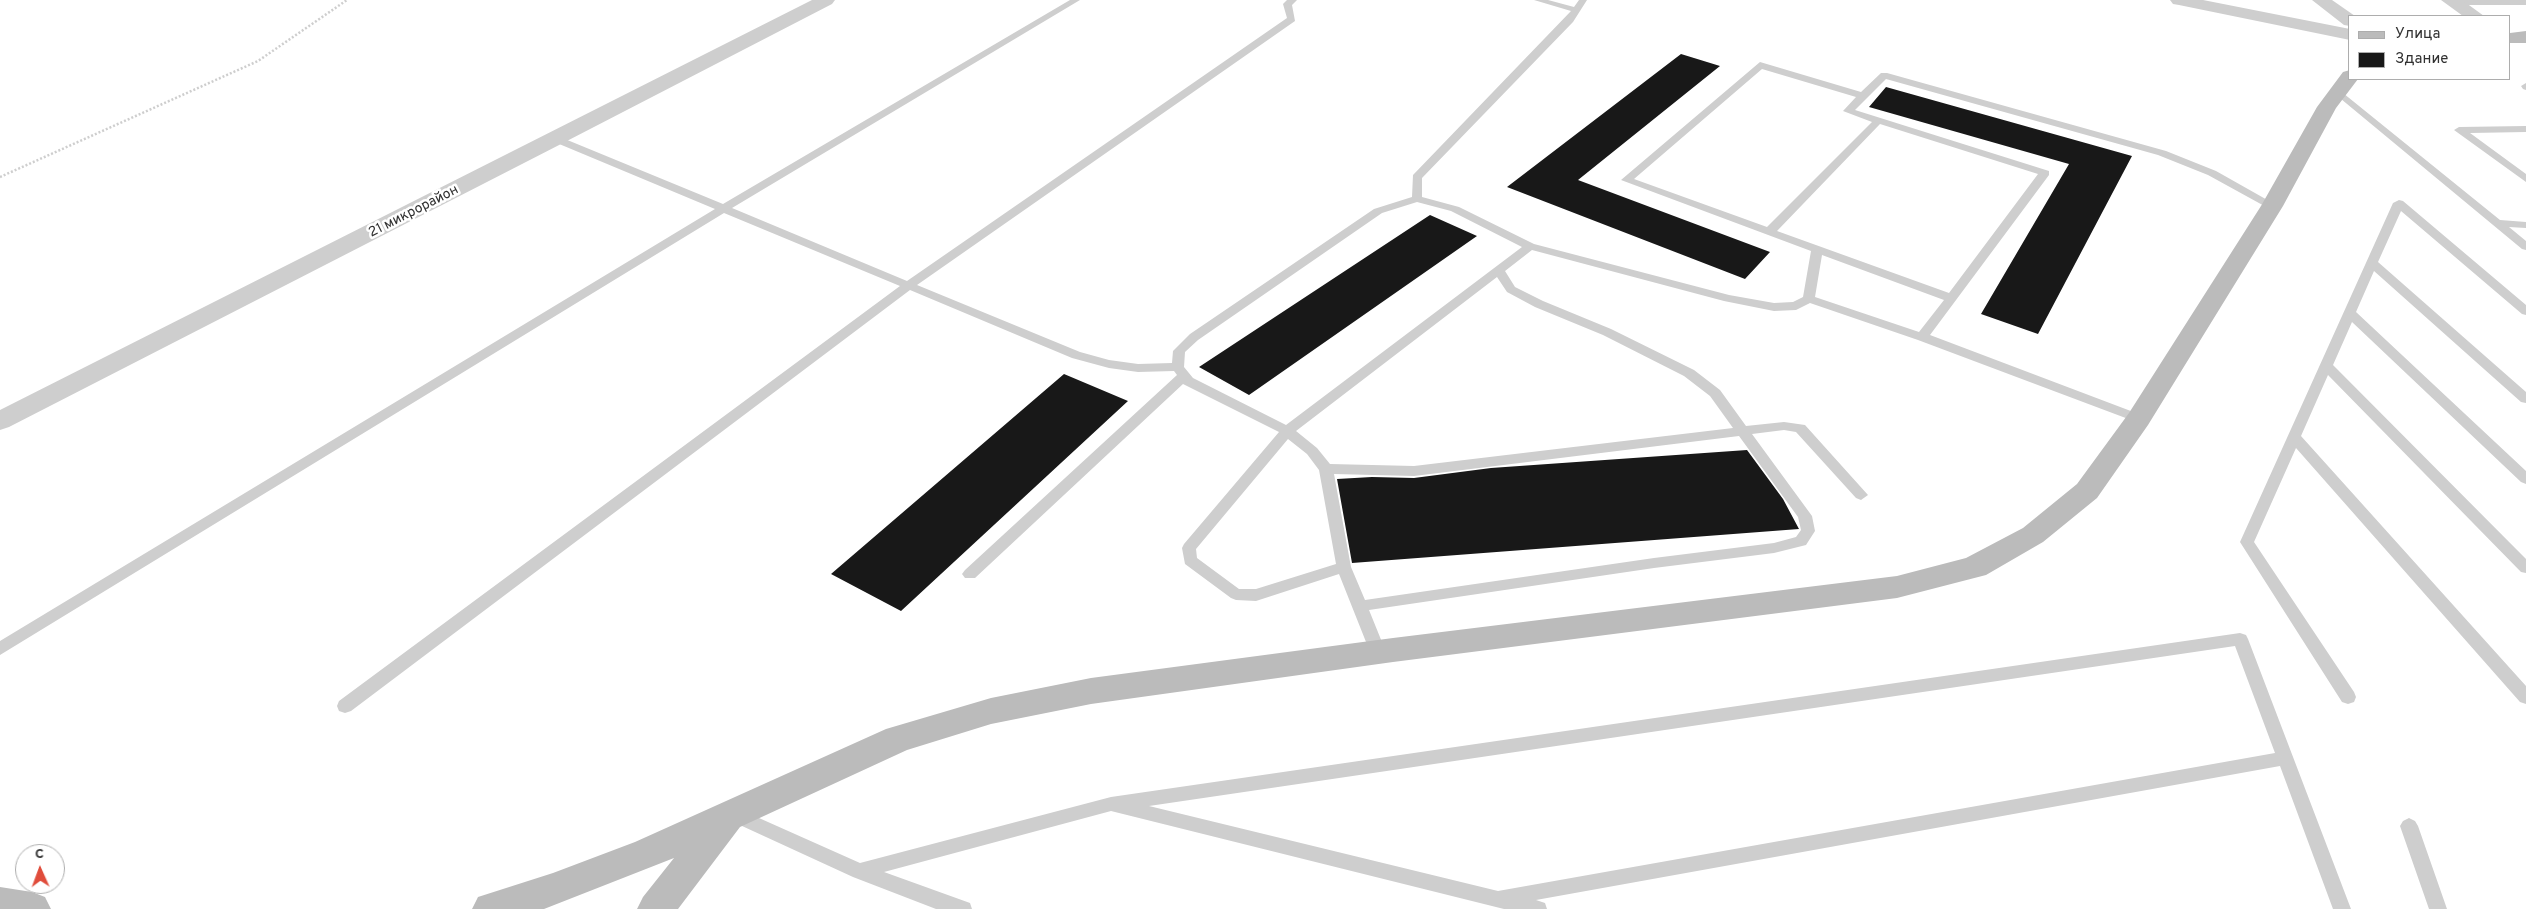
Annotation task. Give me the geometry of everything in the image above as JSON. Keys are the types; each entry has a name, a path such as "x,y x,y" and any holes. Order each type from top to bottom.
{"street":[{"name":"21 микрорайон","path":"0,421 826,0"},
{"path":"2178,0 2264,20 2348,35"},
{"path":"2321,0 2348,20"},
{"path":"2452,2 2473,15"},
{"path":"2511,38 2526,37"},
{"path":"491,909 555,889 648,853 732,813 898,740 991,711 1091,691 1378,652 1897,587 1975,566 2032,535 2087,491 2139,419 2272,206 2327,106 2344,84"},
{"path":"656,909 732,813"},
{"path":"0,904 32,909"}],"lane":[{"path":"0,649 724,208 1076,0"},
{"path":"345,706 909,285 1292,19 1287,4 1293,0"},
{"path":"1538,0 1576,10"},
{"path":"1417,199 1417,176 1570,20 1583,0"},
{"path":"2452,2 2526,2"},
{"path":"2511,2 2526,15"},
{"path":"1863,96 1760,65 1626,180 1951,298"},
{"path":"1922,337 2045,173 1848,112 1884,75 2162,153 2212,173 2272,206"},
{"path":"2344,84 2526,247"},
{"path":"1769,232 1878,121"},
{"path":"2524,177 2459,130 2526,128"},
{"path":"556,139 1076,355 1109,364 1181,371"},
{"path":"1378,652 1344,567 1326,469 1312,451 1287,431 1188,381 1181,371 1179,351 1194,337 1378,211 1401,202 1417,199 1456,209 1530,246 1728,298 1774,307 1796,306 1808,299 1922,337 2139,419"},
{"path":"2348,697 2247,542 2399,203 2526,311"},
{"path":"2497,223 2526,225"},
{"path":"1344,567 1256,595 1236,594 1190,560 1189,548 1287,431 1530,246"},
{"path":"1808,299 1817,250"},
{"path":"2372,262 2526,399"},
{"path":"1360,606 1654,563 1774,548 1801,541 1808,531 1805,516 1715,393 1689,373 1607,332 1511,289 1499,270"},
{"path":"2350,313 2526,479"},
{"path":"2326,365 2526,568"},
{"path":"970,574 1181,371"},
{"path":"1326,469 1414,471 1784,426 1800,428 1861,494"},
{"path":"2294,437 2526,697"},
{"path":"859,871 1111,804 2240,639 2341,909"},
{"path":"1495,898 2286,758"},
{"path":"1111,804 1538,909"},
{"path":"732,813 859,871 963,909"},
{"path":"2410,826 2438,909"}],"path":[{"path":"0,177 258,61 346,0"}],"building":[{"path":"1681,54 1720,66 1578,180 1770,252 1745,279 1507,187"},
{"path":"1886,87 2132,156 2038,334 1981,314 2069,164 1869,107"},
{"path":"1430,215 1477,236 1249,395 1199,367"},
{"path":"1064,374 1128,401 901,611 831,574"},
{"path":"1747,450 1783,499 1799,529 1352,563 1337,479 1372,477 1414,478 1491,468"}]}
